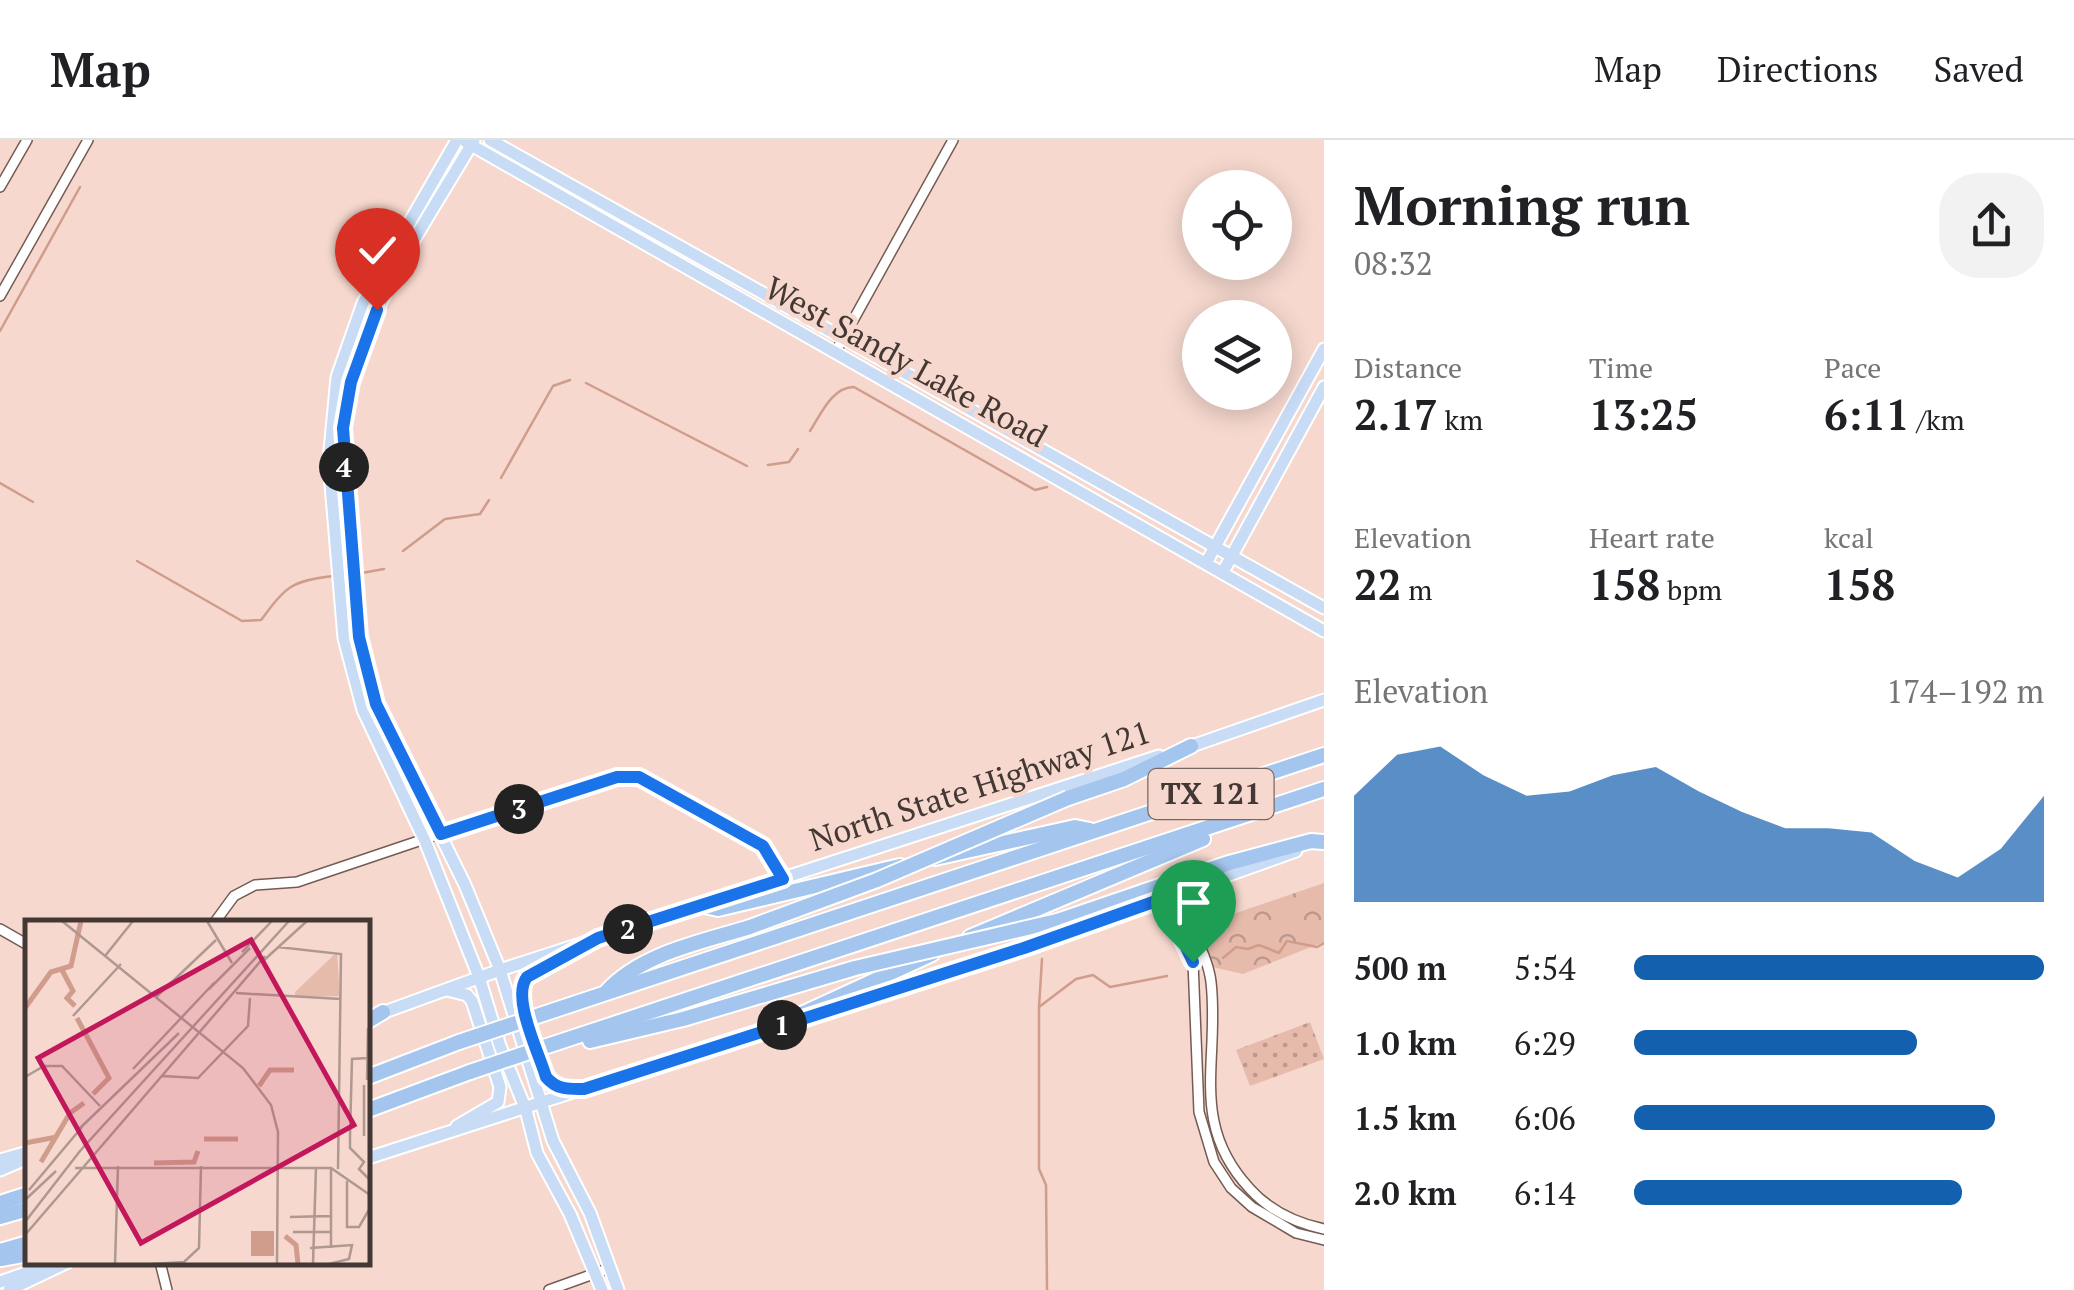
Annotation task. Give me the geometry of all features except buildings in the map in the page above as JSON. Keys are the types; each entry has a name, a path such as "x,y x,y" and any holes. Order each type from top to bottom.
{"highway":[{"path":"603,995 622,975 641,964 878,880 1068,798 1124,779 1192,746"},
{"name":"TX 121","path":"370,1076 459,1042 1324,755"},
{"name":"TX 121","path":"370,1109 470,1072 1324,790"},
{"path":"769,1029 1001,924 1212,835 1221,824"},
{"path":"704,906 718,909 1075,828 1096,830"},
{"path":"546,1047 559,1048 683,1019 855,968 1057,920 1229,863 1311,841 1324,842"},
{"path":"370,1018 383,1012"},
{"path":"0,1203 25,1195"},
{"path":"0,1217 25,1210"},
{"path":"0,1251 25,1243"},
{"path":"0,1260 25,1255"}],"main road":[{"name":"West Sandy Lake Road","path":"490,140 1324,608"},
{"name":"West Sandy Lake Road","path":"466,141 1324,631"},
{"path":"466,141 388,258 348,338 337,377 329,461 344,638 363,710 425,841 479,977 500,1046 526,1110 536,1153 570,1214 602,1290"},
{"path":"466,141 362,343 343,428 359,637 376,704 441,834 491,948 553,1140 590,1212 618,1290"},
{"path":"624,234 630,217"},
{"path":"388,258 400,264"},
{"path":"1206,563 1324,349"},
{"path":"1222,572 1324,387"},
{"path":"1066,484 1075,468"},
{"name":"North State Highway 121","path":"383,1012 523,962 704,906 1324,700"},
{"path":"370,1157 1024,948 1324,842"},
{"path":"584,1089 558,1088 546,1077 520,992 527,977 598,938"},
{"path":"491,948 505,958 523,962"},
{"path":"460,984 468,973 470,954"},
{"path":"436,1138 492,1107 501,1094 472,1001 467,995 444,990"},
{"path":"550,1128 558,1106 584,1089"},
{"path":"499,1118 531,1131"},
{"path":"0,1160 25,1156"},
{"path":"0,1170 25,1157"},
{"path":"0,1282 48,1265"},
{"path":"9,1290 62,1265"}],"street":[{"path":"0,187 27,140"},
{"path":"0,296 88,140"},
{"path":"835,353 953,140"},
{"path":"216,920 234,896 255,885 298,882 617,777 639,777 763,846 783,879"},
{"path":"1195,887 1186,908 1210,977 1210,1095 1219,1144 1237,1175 1256,1195 1292,1219 1324,1229"},
{"path":"1156,901 1166,906 1193,962 1199,1112 1214,1162 1231,1188 1261,1214 1296,1233 1324,1240"},
{"path":"0,929 25,942"},
{"path":"161,1265 167,1290"},
{"path":"548,1290 610,1268"}],"green space":[{"path":"1324,883 1324,942 1243,974 1212,967 1192,928"},
{"path":"1310,1022 1324,1059 1250,1086 1236,1050"}],"waterway":[{"path":"0,331 80,187"},
{"path":"501,478 553,386 570,380"},
{"path":"586,383 747,466"},
{"path":"810,431 833,396 854,387 1035,490 1047,487"},
{"path":"768,465 789,462 798,449"},
{"path":"0,483 33,502"},
{"path":"403,551 445,519 480,514 489,500"},
{"path":"137,561 242,621 261,620 283,593 298,583 333,576"},
{"path":"356,574 384,569"},
{"path":"1075,759 1076,750"},
{"path":"1223,958 1236,947 1248,949 1259,945 1279,953 1287,941 1317,947 1324,943"},
{"path":"1039,1007 1042,959"},
{"path":"1047,1290 1046,1185 1039,1169 1039,1007 1076,979 1093,975 1110,987 1167,976"}],"route":[{"path":"377,310 362,343 343,428 359,637 376,704 441,834 617,777 639,777 755,840 769,853 783,879 598,938 527,977 521,986 521,1001 546,1077 558,1088 584,1089 1024,948 1156,901 1166,906 1193,962"}]}
